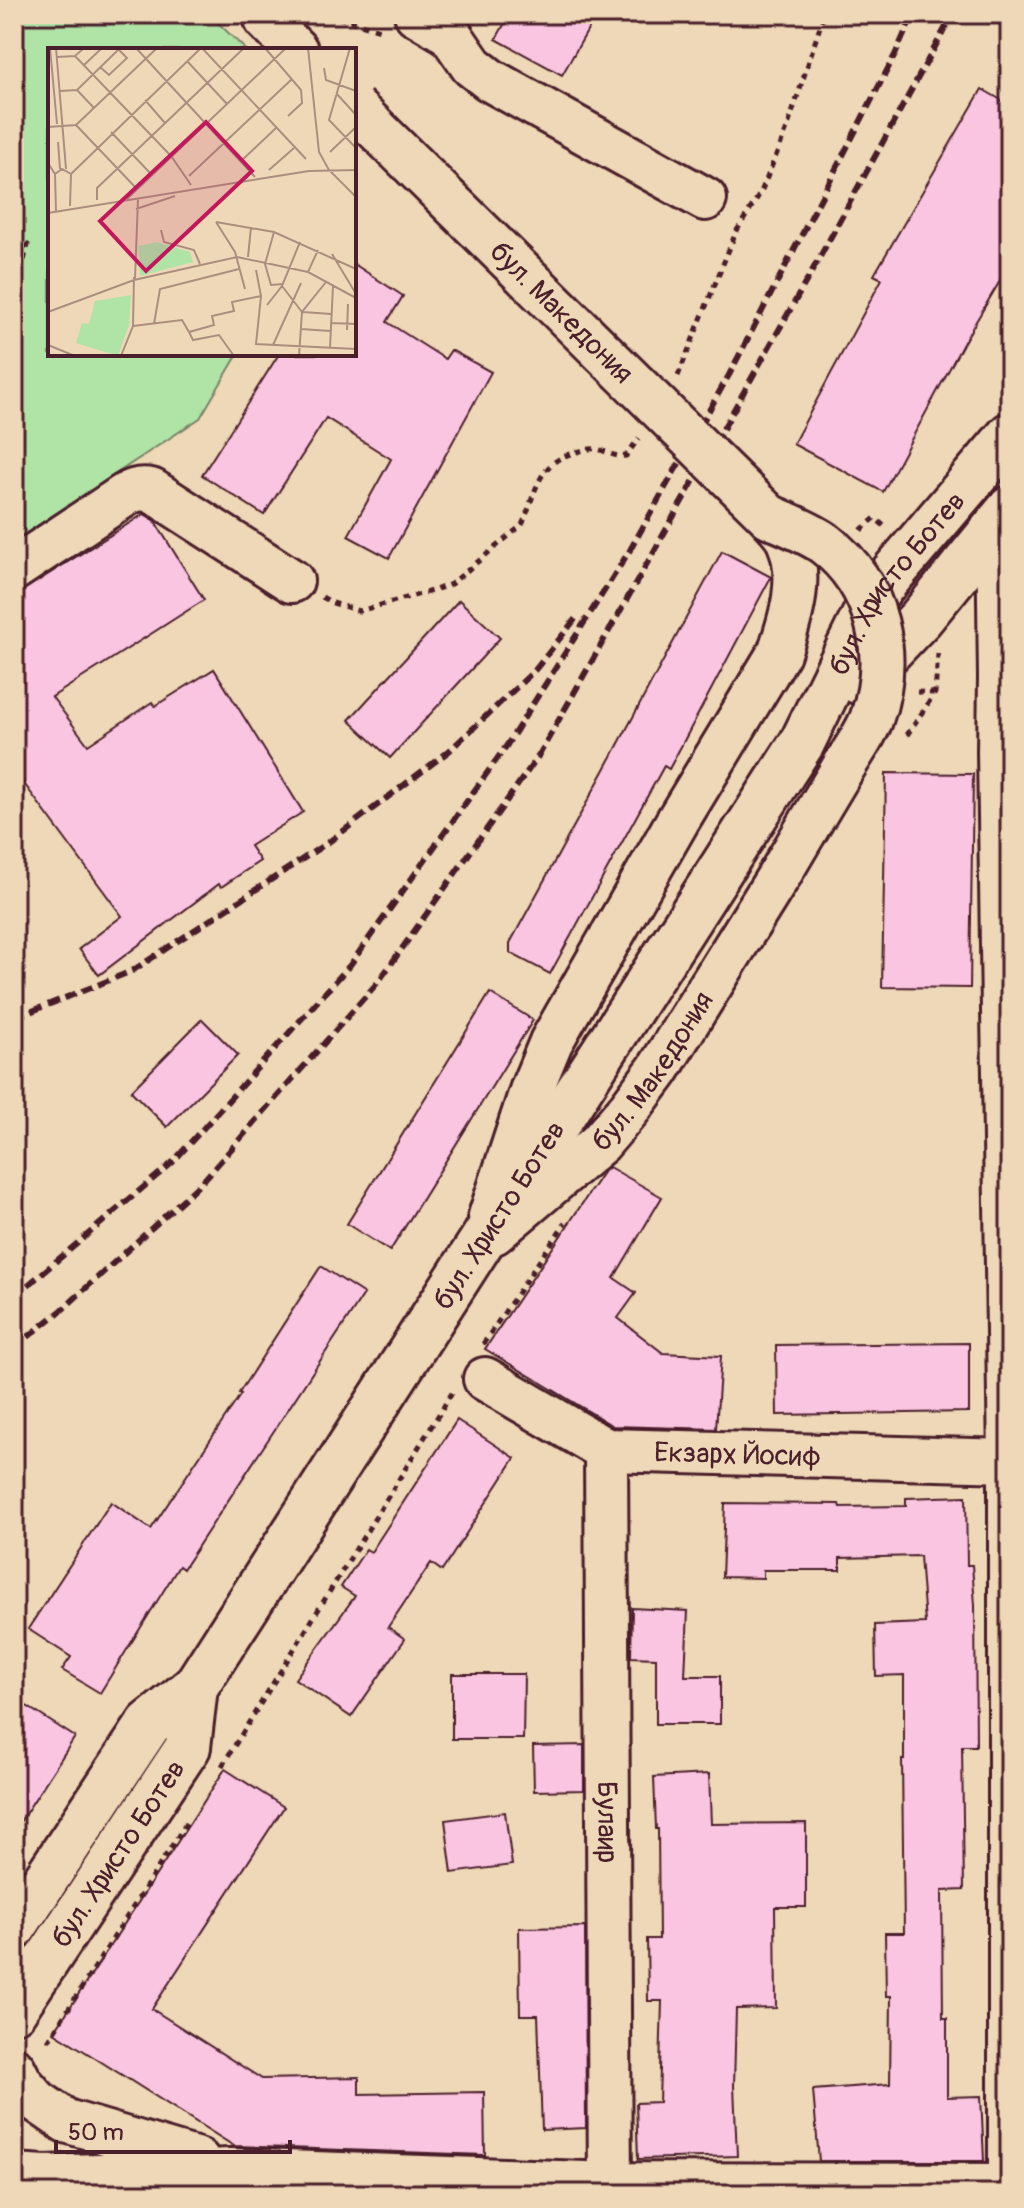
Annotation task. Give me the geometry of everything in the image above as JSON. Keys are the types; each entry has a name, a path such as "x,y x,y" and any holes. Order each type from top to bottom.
{"main road":[{"name":"бул. Христо Ботев","path":"14,1927 149,1724 195,1687 802,743 875,594 1010,435"},
{"name":"бул. Христо Ботев","path":"802,743 921,618 1004,515"},
{"name":"бул. Христо Ботев","path":"14,2010 188,1747 195,1687"}],"street":[{"path":"255,16 294,48"},
{"path":"442,21 472,66 490,80 705,199"},
{"name":"бул. Македония","path":"356,109 769,516 788,540 794,567 795,593 779,653 678,820 551,1042 518,1127 481,1244"},
{"path":"14,569 125,495 145,489 292,581"},
{"path":"1004,515 1010,1461 1010,2194"},
{"name":"бул. Македония","path":"481,1244 600,1143 629,1109 658,1070 870,723 882,668 875,615 863,584 848,565 822,542 769,516"},
{"name":"Екзарх Йосиф","path":"471,1375 606,1450 1010,1461"},
{"name":"Булаир","path":"606,1450 610,2189"},
{"path":"14,2069 21,2083 37,2101 66,2121 230,2182"},
{"path":"14,2175 610,2189 1010,2185"}],"path":[{"path":"14,242 28,245 14,299"},
{"path":"857,534 875,518"},
{"path":"917,692 935,693 939,651"},
{"path":"222,1767 570,1215"},
{"path":"48,2041 189,1819"}],"green space":[{"path":"14,14 209,14 244,48 48,48 48,356 237,356 200,418 14,541"}],"building":[{"path":"510,14 597,14 562,75 496,39"},
{"path":"982,89 1010,105 1010,264 883,492 793,444 882,279 874,275"},
{"path":"356,265 403,296 387,322 445,359 451,350 491,372 389,558 348,536 391,459 326,418 264,515 202,475 278,356 356,356"},
{"path":"144,514 154,520 204,600 52,697 88,745 152,702 155,706 214,669 303,812 250,846 260,861 221,887 219,884 99,975 79,949 122,916 14,770 14,596"},
{"path":"722,551 771,577 669,769 664,766 550,974 510,953 510,943"},
{"path":"459,600 500,638 390,758 349,720"},
{"path":"886,773 973,774 970,988 882,987"},
{"path":"490,993 533,1020 390,1251 347,1224"},
{"path":"202,1019 238,1055 167,1127 131,1091"},
{"path":"609,1167 662,1197 614,1278 636,1293 618,1318 663,1353 721,1356 716,1429 613,1426 485,1349"},
{"path":"321,1266 364,1294 183,1569 179,1566 100,1693 62,1670 71,1657 28,1629 111,1502 151,1529"},
{"path":"969,1343 969,1412 777,1415 776,1345"},
{"path":"457,1420 515,1458 442,1571 431,1563 388,1627 405,1639 351,1717 295,1679 355,1596 341,1587 366,1549 371,1552"},
{"path":"966,1496 967,1565 972,1565 975,1605 976,1746 962,1746 964,1890 942,1891 943,2018 947,2018 947,2097 981,2096 984,2161 819,2161 813,2090 890,2084 891,1996 886,1996 885,1933 904,1933 904,1675 876,1676 875,1625 925,1623 920,1556 840,1558 840,1570 763,1570 763,1578 722,1577 725,1503 906,1506 906,1498"},
{"path":"632,1608 688,1611 685,1676 720,1676 720,1724 656,1724 656,1658 631,1657"},
{"path":"452,1674 524,1674 523,1739 452,1739"},
{"path":"25,1705 75,1737 14,1831 14,1721"},
{"path":"584,1745 584,1790 534,1791 533,1746"},
{"path":"225,1769 284,1807 152,2009 262,2079 359,2077 359,2094 484,2092 485,2155 234,2146 54,2032"},
{"path":"709,1774 711,1824 806,1823 806,1907 775,1907 776,2008 736,2009 734,2086 737,2156 638,2159 636,2103 659,2102 662,2001 648,2001 647,1939 659,1939 654,1777"},
{"path":"505,1812 512,1865 452,1873 445,1820"},
{"path":"585,1927 586,2128 542,2130 538,2015 520,2015 519,1928"}],"railway":[{"path":"14,1297 172,1163 350,965 507,745 630,550 729,375 896,53 913,14"},
{"path":"14,1348 62,1310 202,1182 379,981 539,755 953,14"},
{"path":"14,1017 132,971 330,841 449,751 535,670 576,618"}]}
